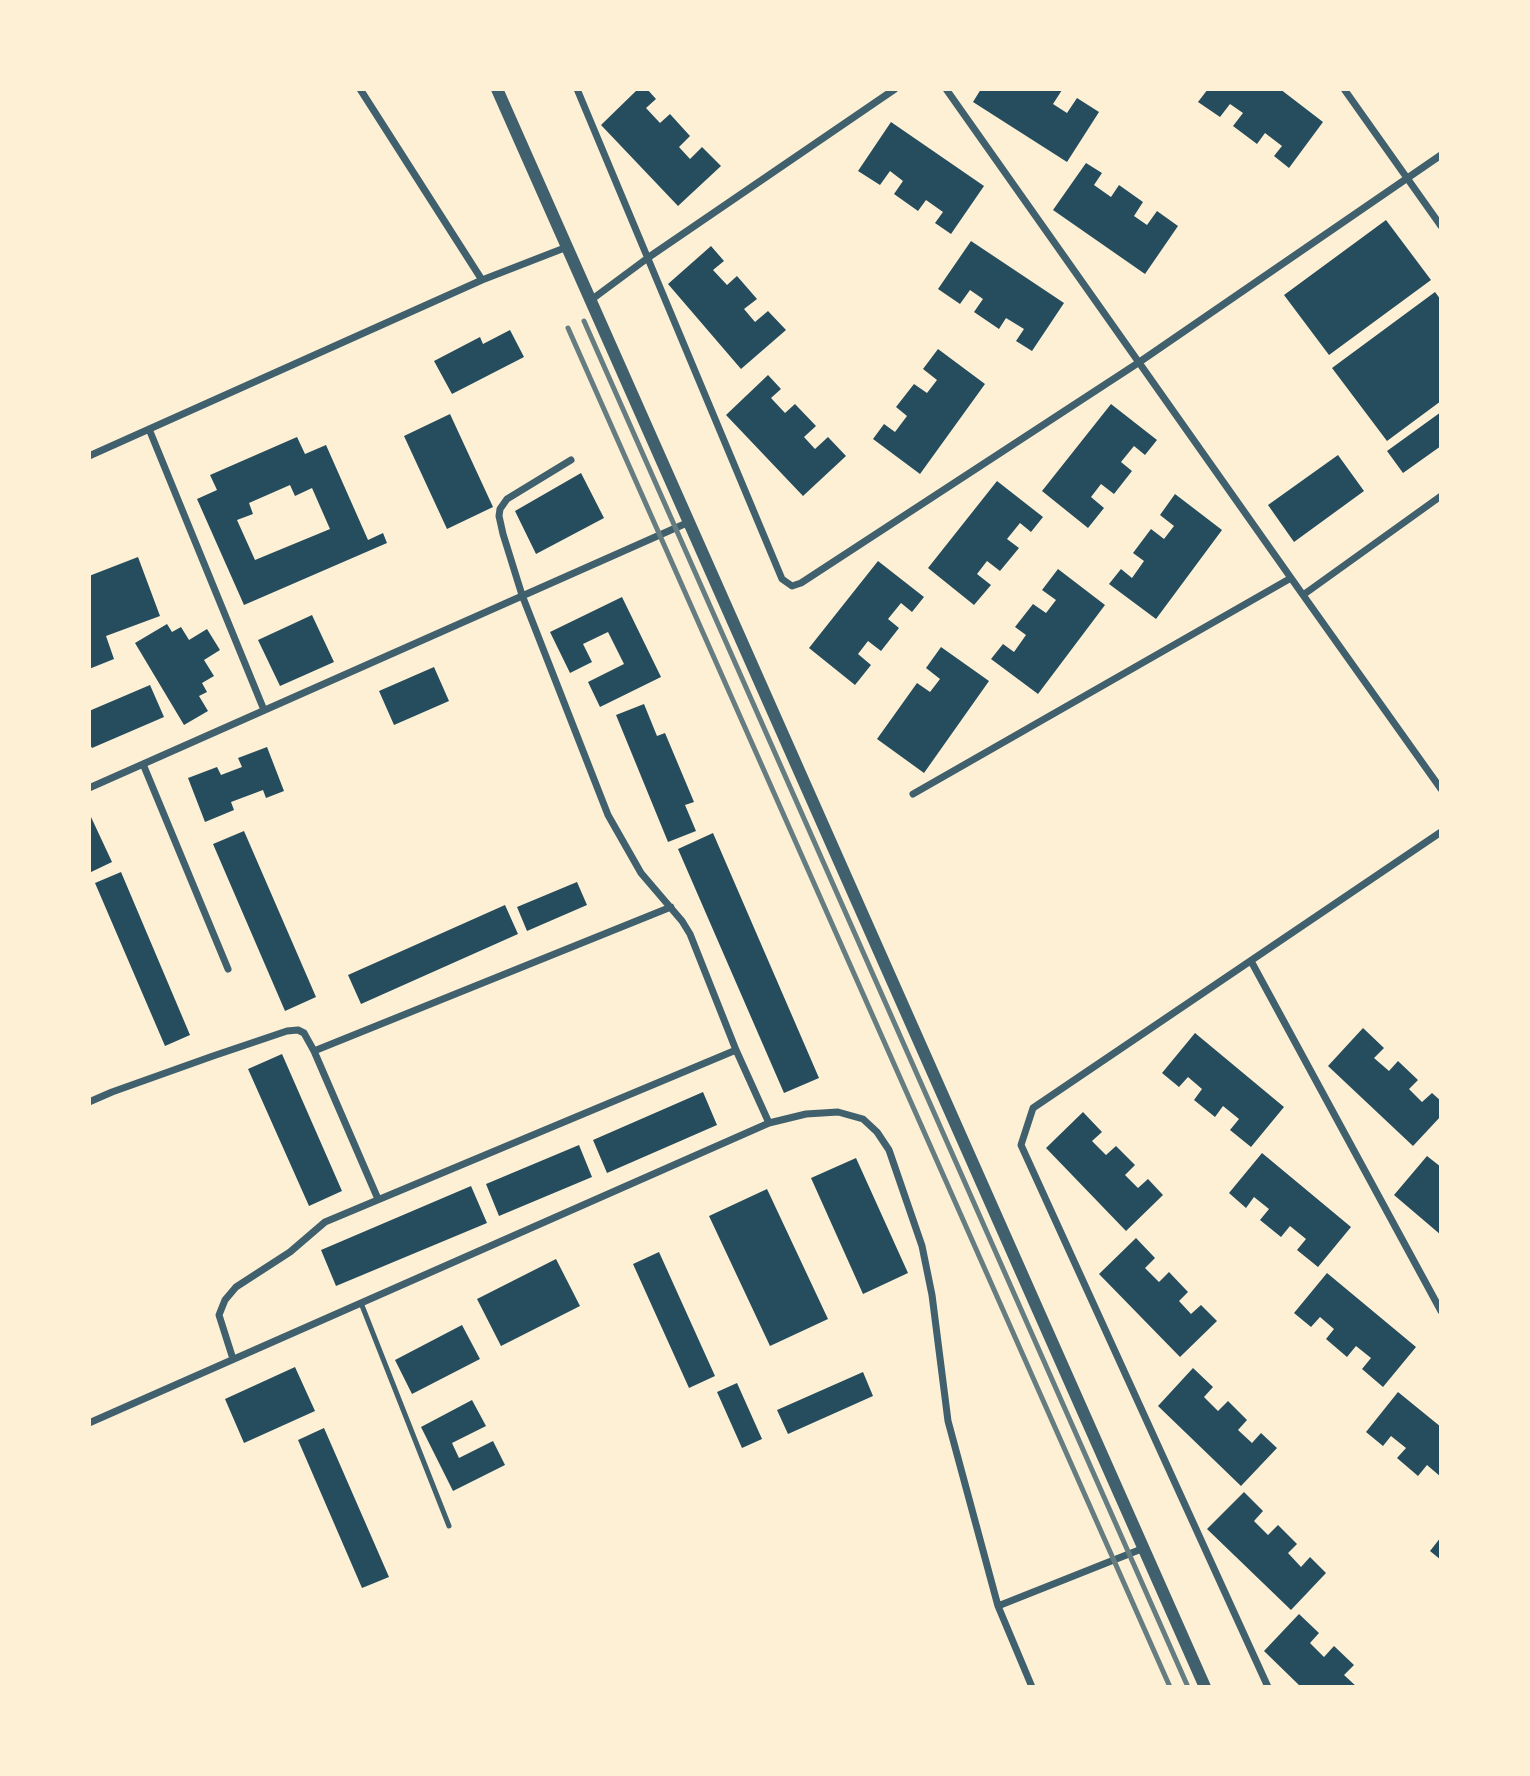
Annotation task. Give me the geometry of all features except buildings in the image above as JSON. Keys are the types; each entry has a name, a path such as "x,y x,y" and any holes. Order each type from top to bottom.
{"street":[{"path":"360,89 482,281"},
{"path":"497,89 1206,1687"},
{"path":"577,89 782,579 792,586 801,583 1138,363 1441,155"},
{"path":"590,300 895,89"},
{"path":"946,89 1441,789"},
{"path":"1344,89 1441,226"},
{"path":"89,456 482,281 567,247"},
{"path":"149,429 264,710"},
{"path":"571,460 507,499 499,516 503,534 522,595 608,815 641,873 690,934 736,1050 769,1122"},
{"path":"1303,595 1441,496"},
{"path":"89,788 689,522"},
{"path":"913,794 1291,579"},
{"path":"143,764 228,969"},
{"path":"1268,1687 1021,1145 1033,1108 1441,832"},
{"path":"314,1051 671,907"},
{"path":"1251,961 1441,1311"},
{"path":"89,1102 287,1031 304,1033 378,1199"},
{"path":"233,1359 219,1315 225,1300 236,1287 290,1252 326,1222 736,1050"},
{"path":"89,1423 769,1122 806,1114 838,1112 863,1119 877,1132 889,1150 922,1246 932,1294 948,1421 998,1606 1032,1687"},
{"path":"998,1606 1144,1548"}],"lane":[{"path":"361,1303 449,1526"}],"railway":[{"path":"584,321 1188,1687"},
{"path":"568,328 1170,1687"}]}
